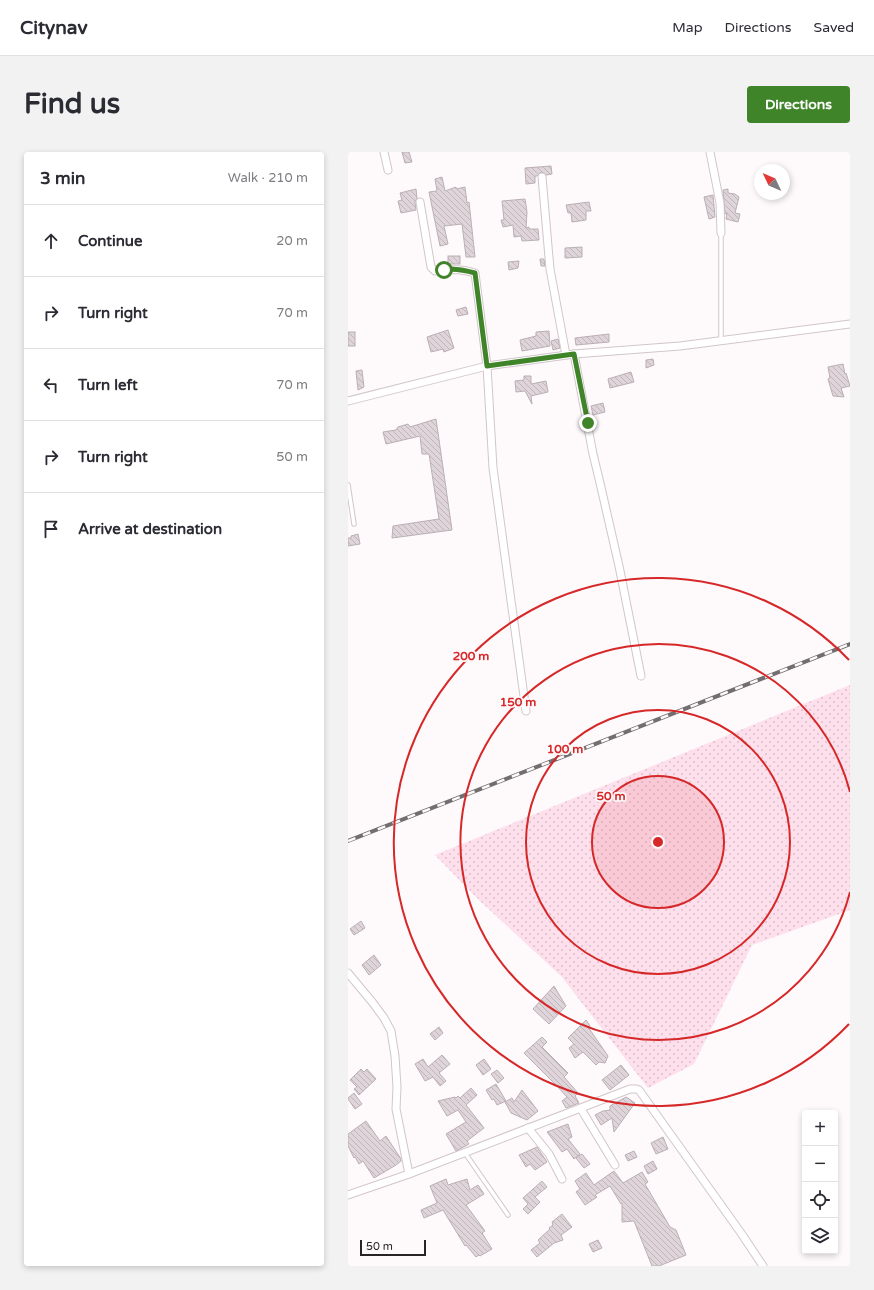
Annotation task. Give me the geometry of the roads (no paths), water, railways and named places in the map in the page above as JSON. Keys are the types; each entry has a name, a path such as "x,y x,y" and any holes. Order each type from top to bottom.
{"street":[{"path":"384,152 388,170"},
{"path":"710,152 720,203 721,233"},
{"path":"542,177 550,269 566,355"},
{"path":"420,202 431,267 435,271 453,269 475,273 487,366 493,468 526,710"},
{"path":"348,401 487,366 574,354 680,346 850,324"},
{"path":"574,354 593,454 619,566 641,676"},
{"path":"348,974 373,1003 391,1031 398,1087 396,1109 409,1174"},
{"path":"348,1194 409,1174 630,1089 636,1089 639,1090 763,1266"},
{"path":"581,1109 615,1165"},
{"path":"528,1128 549,1154 562,1179"}],"lane":[{"path":"721,233 721,340"},
{"path":"348,485 354,524"},
{"path":"464,1153 508,1215"}],"railway":[{"path":"348,841 850,644"}]}
